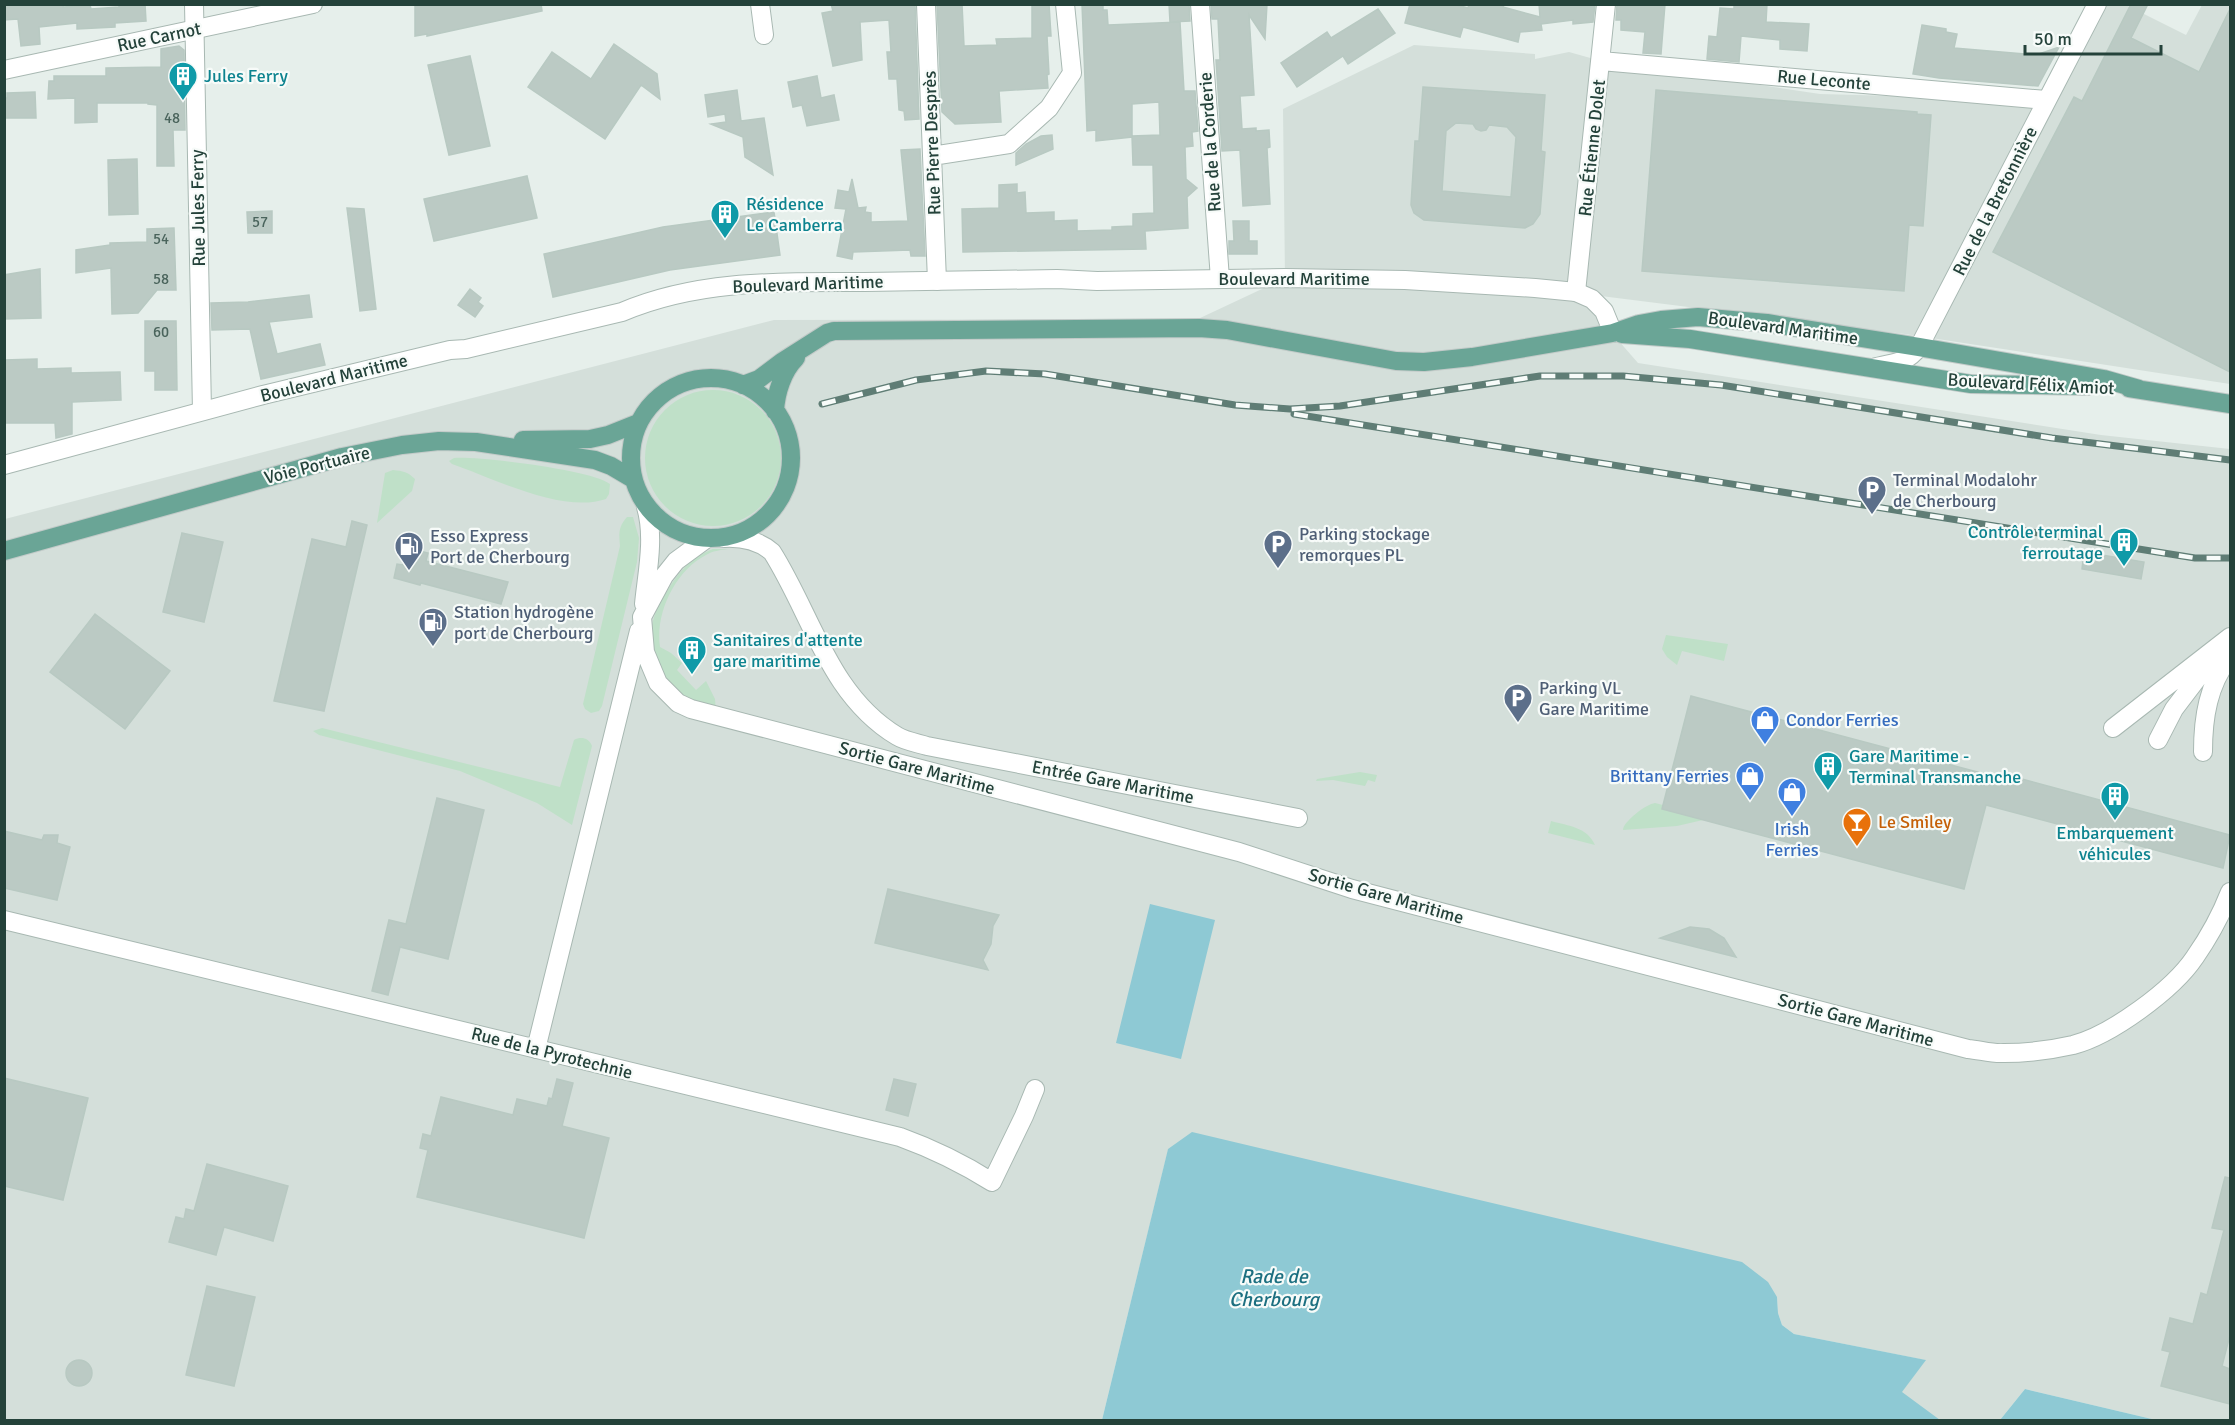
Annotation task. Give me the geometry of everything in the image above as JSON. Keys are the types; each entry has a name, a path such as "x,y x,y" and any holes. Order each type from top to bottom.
{"main road":[{"name":"Boulevard Maritime","path":"1613,333 1639,324 1698,317 1767,323 1919,347"},
{"path":"775,411 779,389 791,363 827,333 834,331 1199,328 1227,330 1410,363 1472,357 1613,333"},
{"name":"Boulevard Maritime","path":"1613,333 1690,339 1879,370"},
{"path":"743,385 759,380 783,361 811,345"},
{"name":"Boulevard Félix Amiot","path":"1919,347 2104,379 2139,388 2230,404"},
{"name":"Boulevard Félix Amiot","path":"1879,370 1971,384 2139,388"},
{"path":"698,378 718,378 754,390 775,411 782,420 789,440 791,461 788,485 773,510 762,521 743,532 715,538 689,536 672,529 646,507 633,479 630,460 632,441 638,423 648,406 662,393 698,378"},
{"path":"476,442 590,438 608,435 638,423"},
{"name":"Voie Portuaire","path":"4,551 342,457 402,445 440,441 476,442 595,460 633,479"}],"street":[{"name":"Rue Jules Ferry","path":"194,4 202,411"},
{"name":"Rue Carnot","path":"4,70 313,4"},
{"path":"760,4 764,35"},
{"name":"Rue Pierre Desprès","path":"926,4 937,281"},
{"path":"932,156 1009,144 1049,108 1072,73 1065,4"},
{"name":"Rue de la Corderie","path":"1200,4 1220,279"},
{"name":"Rue Étienne Dolet","path":"1576,292 1606,4"},
{"name":"Rue de la Bretonnière","path":"1879,370 1890,363 1903,363 1912,357 1919,347 2097,4"},
{"name":"Rue Leconte","path":"1601,61 2046,100"},
{"name":"Boulevard Maritime","path":"4,465 202,411 450,350 466,349 622,312 641,304 694,291 756,284 1057,279 1097,281 1405,280 1576,292 1600,305 1613,333"},
{"path":"536,1049 642,617 650,543 650,520 646,507"},
{"name":"Entrée Gare Maritime","path":"715,538 739,537 764,545 772,552 836,675 849,693 879,723 898,737 927,746 1298,818"},
{"path":"642,617 664,576 676,561 715,538"},
{"name":"Sortie Gare Maritime","path":"642,617 645,652 658,683 678,703 706,714 1158,830 1239,852 1352,889 1968,1048 2002,1054 2075,1044 2110,1028 2146,1006 2194,959 2218,919 2230,892"},
{"path":"2113,728 2230,637"},
{"path":"2158,740 2174,709 2213,658 2230,642"},
{"path":"2203,752 2203,724 2206,708 2216,681 2230,657"},
{"name":"Rue de la Pyrotechnie","path":"4,920 900,1137 932,1148 968,1166 992,1182 1035,1089"}],"shaded area":[{"path":"2097,5 2126,5 2186,35 2202,5 2230,5 2230,384 1905,334 1577,293 1638,363 2101,435 2230,449 2230,1420 2156,1420 2025,1389 2000,1420 1881,1420 1925,1360 1794,1334 1782,1325 1778,1313 1777,1297 1168,1150 1102,1420 5,1420 5,519 774,320 1198,319 1285,278 1283,109 1414,45 1535,54 1535,59 1569,52 1601,61 1820,94 2046,100"}],"green space":[{"path":"713,390 739,395 761,410 776,432 781,458 776,484 761,506 739,521 713,526 687,521 665,506 650,484 645,458 650,432 665,410 687,395"},
{"path":"454,458 510,462 582,474 610,484 609,494 606,499 589,502 570,502 549,498 452,464 449,461"},
{"path":"393,470 405,472 415,479 412,491 377,523 385,473"},
{"path":"627,517 633,517 639,538 637,562 602,706 599,711 591,713 585,709 583,704 620,546 620,531"},
{"path":"713,549 728,549 708,554 685,571 664,607 659,634 660,647 682,663 677,670 696,690 706,681 715,699 716,711 684,697 668,681 657,660 652,637 656,611 673,581 693,560"},
{"path":"1666,635 1728,644 1724,661 1682,651 1677,665 1667,657 1662,649"},
{"path":"322,728 560,787 574,740 584,738 592,746 572,825 537,803 460,771 319,735 313,731"},
{"path":"1360,772 1377,775 1375,782 1368,780 1365,786 1333,780 1316,781 1317,779"},
{"path":"1655,803 1663,805 1662,809 1703,820 1677,826 1623,830 1636,814"},
{"path":"1551,821 1582,831 1592,839 1595,845 1548,833"}],"water":[{"path":"1150,904 1215,920 1181,1059 1116,1043"},
{"name":"Rade de Cherbourg","path":"1192,1132 1742,1262 1768,1282 1777,1297 1778,1313 1782,1325 1794,1334 1926,1360 1902,1392 1940,1420 1102,1420 1168,1149"},
{"path":"2025,1389 2156,1420 2000,1420"}],"building":[{"path":"4,4 63,4 63,7 90,5 91,9 119,7 119,4 145,4 146,21 115,23 115,27 77,29 77,23 39,27 40,44 21,46 18,19 4,20"},
{"path":"415,4 541,4 542,11 427,36 427,34 415,36"},
{"path":"831,4 915,4 919,119 905,120 904,111 899,110 897,79 889,79 887,52 891,52 889,20 860,22 862,60 833,66 822,13 833,11"},
{"path":"937,4 962,4 964,46 997,45 996,39 1032,38 1032,4 1049,4 1051,36 1047,36 1048,88 999,91 1001,122 955,124 942,112"},
{"path":"1082,4 1103,4 1103,10 1107,10 1108,25 1180,22 1184,91 1195,91 1198,131 1192,132 1193,146 1185,147 1186,179 1197,188 1187,197 1188,228 1145,231 1146,249 963,252 962,209 999,208 999,185 1017,184 1017,193 1025,192 1026,213 1054,212 1054,221 1077,220 1077,231 1112,230 1112,227 1133,226 1133,214 1154,213 1153,165 1133,165 1132,136 1096,141 1096,130 1087,131","holes":["1159,102 1160,135 1132,136 1132,104"]},
{"path":"1169,4 1189,4 1190,21 1170,22"},
{"path":"1211,4 1267,4 1265,39 1249,15 1254,95 1240,96 1242,129 1269,130 1270,147 1267,148 1270,204 1243,206 1240,150 1222,151 1216,60 1220,60 1218,19 1212,19"},
{"path":"1410,4 1454,4 1468,8 1469,4 1504,4 1503,7 1540,17 1539,4 1595,4 1593,22 1573,24 1573,20 1541,24 1542,30 1520,32 1518,42 1463,27 1460,37 1405,23"},
{"path":"1617,4 1665,4 1661,54 1643,53 1645,32 1621,30 1621,20 1616,20"},
{"path":"1734,4 1767,4 1766,22 1809,24 1807,51 1780,49 1780,40 1741,36 1739,62 1707,59 1709,36 1717,37 1720,8 1734,9"},
{"path":"2131,4 2148,4 2131,38 2199,72 2230,9 2230,372 1993,252 2074,97 2082,101"},
{"path":"1378,9 1395,33 1348,64 1343,56 1297,87 1281,63 1327,32 1331,38"},
{"path":"1922,25 1946,29 1946,32 1957,34 1954,48 2036,55 2059,47 2038,86 1913,74"},
{"path":"614,44 657,74 660,99 641,85 605,139 528,87 552,52 591,79"},
{"path":"179,46 184,50 185,130 173,130 174,166 157,166 157,105 97,103 97,122 75,123 75,98 48,99 49,81 54,81 54,76 106,76 106,68 161,67 161,49"},
{"path":"470,56 490,146 449,155 428,65"},
{"path":"817,76 821,98 834,95 839,120 807,126 802,105 793,107 788,82"},
{"path":"1423,87 1545,95 1541,151 1545,152 1540,214 1533,224 1525,228 1424,220 1414,213 1411,205 1415,141 1419,141","holes":["1456,123 1473,124 1481,131 1486,130 1489,125 1507,127 1516,137 1511,197 1442,191 1446,131"]},
{"path":"737,90 741,121 764,118 773,175 745,157 743,137 711,124 726,122 725,114 708,117 705,95"},
{"path":"1656,90 1931,115 1923,226 1909,225 1904,291 1642,271"},
{"path":"35,92 36,118 4,118 4,98 7,98 7,93"},
{"path":"1052,135 1053,149 1016,165 1016,153 1026,144 1041,136"},
{"path":"920,149 925,256 911,256 910,250 853,252 852,259 837,256 846,209 835,208 838,190 849,192 852,179 858,208 866,207 865,212 871,213 871,222 908,221 901,150"},
{"path":"137,159 138,214 109,215 108,160"},
{"path":"527,176 537,218 434,241 424,199"},
{"path":"347,208 364,209 376,309 360,311"},
{"path":"272,211 272,233 248,233 247,212"},
{"path":"774,212 780,255 670,270 553,297 544,254 663,227"},
{"path":"1233,221 1249,221 1249,241 1257,241 1257,254 1229,254 1229,241 1234,241"},
{"path":"174,228 176,290 157,290 138,313 112,314 111,268 76,273 76,250 110,245 110,243 147,242 147,229"},
{"path":"40,269 41,318 4,319 4,275"},
{"path":"470,289 481,298 478,302 483,306 475,317 458,305"},
{"path":"309,295 312,317 269,322 277,354 320,344 325,365 261,379 250,329 212,330 211,303 248,302"},
{"path":"145,321 176,321 177,390 155,390 155,371 145,371"},
{"path":"37,359 37,369 71,368 71,373 120,372 121,400 72,402 72,434 56,438 55,423 4,423 4,360"},
{"path":"352,521 367,525 324,711 274,701 312,539 346,547"},
{"path":"182,533 223,542 204,622 163,612"},
{"path":"408,548 428,553 426,561 508,582 501,604 394,578 397,564 403,565"},
{"name":"Contrôle terminal ferroutage","path":"2084,552 2144,562 2141,579 2082,569"},
{"path":"95,614 170,671 125,729 50,672"},
{"name":"Gare Maritime - Terminal Transmanche","path":"1691,696 1985,774 2006,779 2007,775 2230,835 2223,868 1986,805 1964,889 1662,809"},
{"path":"437,798 484,810 448,959 400,947 388,995 372,991 389,920 406,924"},
{"path":"4,831 42,840 44,835 58,835 57,843 70,847 57,900 4,888"},
{"path":"888,889 999,915 993,926 991,944 983,960 988,970 875,943"},
{"path":"1690,927 1709,929 1724,938 1736,957 1660,938"},
{"path":"4,1078 88,1098 63,1200 4,1186"},
{"path":"557,1079 573,1083 562,1126 609,1138 584,1238 417,1197 428,1150 420,1148 423,1134 431,1136 441,1097 513,1115 517,1099 547,1106 549,1098 552,1099"},
{"path":"894,1079 916,1084 908,1116 886,1110"},
{"path":"207,1164 288,1186 273,1241 224,1227 216,1255 169,1242 176,1217 184,1219 186,1209 194,1211"},
{"path":"2225,1177 2230,1178 2230,1335 2222,1366 2230,1369 2230,1404 2161,1386 2170,1352 2162,1350 2170,1318 2193,1324 2201,1293 2207,1295 2224,1230 2212,1228"},
{"path":"207,1286 255,1297 234,1386 186,1375"},
{"path":"79,1360 88,1364 92,1373 88,1382 79,1386 70,1382 66,1373 70,1364"}],"railway":[{"path":"822,404 916,380 986,371 1045,374 1235,405 1290,409 1340,406 1540,376 1623,376 1721,385 2052,438 2230,460"},
{"path":"1294,414 2195,558 2230,558"}],"place":[{"name":"Jules Ferry","path":"183,102"},
{"name":"Résidence Le Camberra","path":"725,240"},
{"name":"Terminal Modalohr de Cherbourg","path":"1872,516"},
{"name":"Contrôle terminal ferroutage","path":"2124,568"},
{"name":"Parking stockage remorques PL","path":"1278,570"},
{"name":"Esso Express Port de Cherbourg","path":"409,572"},
{"name":"Station hydrogène port de Cherbourg","path":"433,648"},
{"name":"Sanitaires d'attente gare maritime","path":"692,676"},
{"name":"Parking VL Gare Maritime","path":"1518,724"},
{"name":"Condor Ferries","path":"1765,746"},
{"name":"Gare Maritime - Terminal Transmanche","path":"1828,792"},
{"name":"Brittany Ferries","path":"1750,802"},
{"name":"Irish Ferries","path":"1792,818"},
{"name":"Embarquement véhicules","path":"2115,822"},
{"name":"Le Smiley","path":"1857,848"}]}
